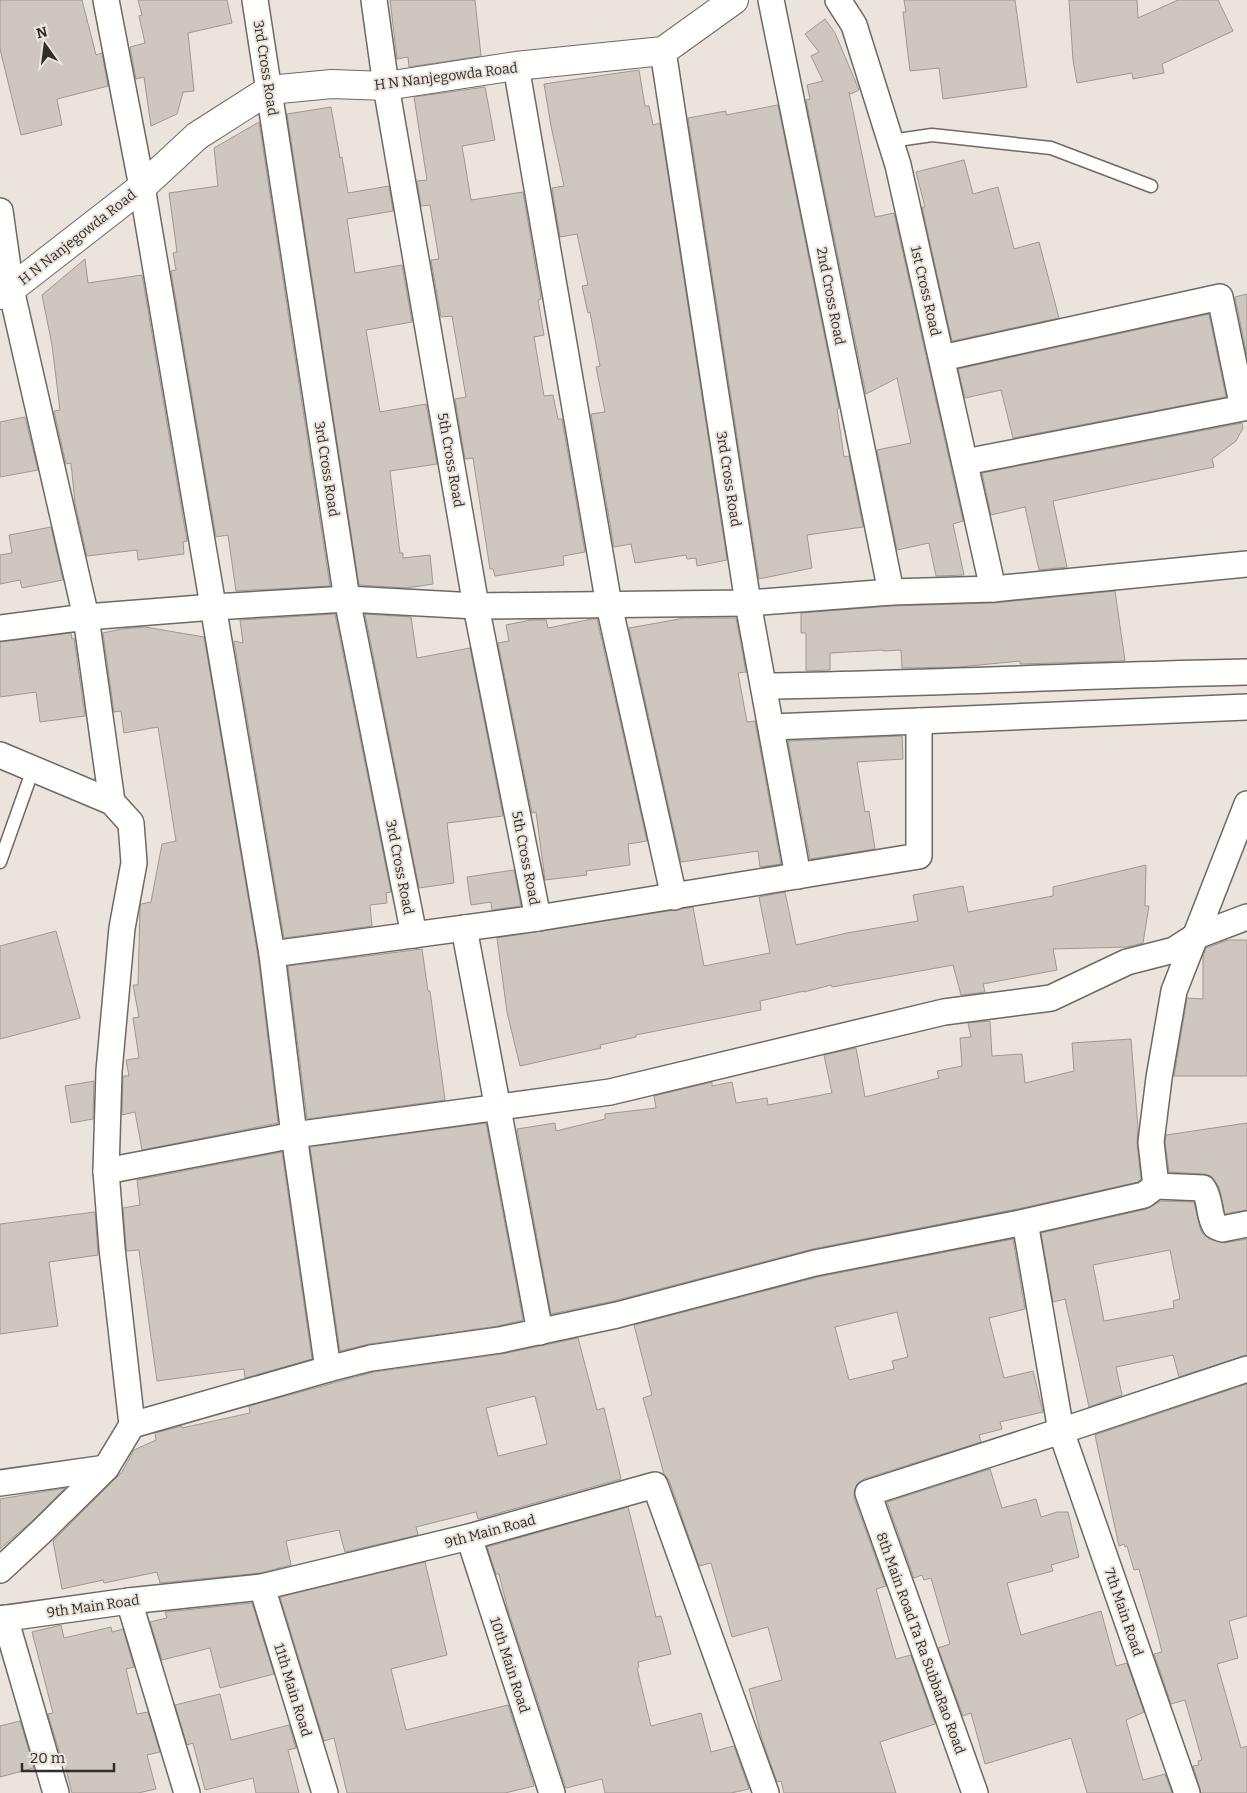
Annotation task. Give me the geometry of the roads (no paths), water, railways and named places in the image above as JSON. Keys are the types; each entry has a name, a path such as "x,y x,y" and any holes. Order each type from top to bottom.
{"street":[{"path":"106,0 142,187 272,954 294,1135 328,1369"},
{"name":"3rd Cross Road","path":"255,0 347,599 414,935"},
{"name":"5th Cross Road","path":"374,0 386,86 476,606 538,918"},
{"name":"H N Nanjegowda Road","path":"6,292 142,187 197,136 269,90 332,84 386,86 516,66 663,51 734,0"},
{"name":"2nd Cross Road","path":"771,0 891,592"},
{"name":"1st Cross Road","path":"838,0 854,25 898,165 993,589"},
{"name":"3rd Cross Road","path":"663,51 748,603 798,876"},
{"path":"516,66 610,605 674,897"},
{"path":"0,211 6,292 86,617 112,802"},
{"path":"942,358 1220,297 1243,408 965,462"},
{"path":"0,628 86,617 347,599 476,606 748,603 891,592 993,589 1247,564"},
{"path":"764,686 851,685 1105,675 1247,672"},
{"path":"772,727 1247,708"},
{"path":"272,954 538,918 919,856 919,721"},
{"path":"0,755 112,802 131,823 134,863 122,928 109,1071 106,1171 112,1248 132,1425 106,1468 0,1570"},
{"path":"1156,1186 1151,1142 1158,1078 1174,991 1247,804"},
{"path":"106,1171 294,1135 610,1092 944,1012 1050,998 1128,962 1174,950 1194,936 1247,916"},
{"path":"464,928 540,1332"},
{"path":"132,1425 371,1358 500,1340 540,1332 617,1315 814,1263 1025,1222 1144,1195 1156,1186 1203,1188 1207,1194 1211,1218 1215,1226 1222,1229 1247,1224"},
{"name":"7th Main Road","path":"1025,1222 1061,1432 1187,1793"},
{"path":"1061,1432 1247,1369"},
{"name":"8th Main Road Ta Ra SubbaRao Road","path":"974,1793 868,1493 1061,1432"},
{"path":"0,1483 106,1468"},
{"name":"9th Main Road","path":"3,1618 129,1601 262,1587 469,1537 655,1485 766,1793"},
{"name":"10th Main Road","path":"469,1537 552,1793"},
{"name":"11th Main Road","path":"262,1587 325,1793"},
{"path":"129,1601 187,1793"},
{"path":"3,1618 56,1793"}],"lane":[{"path":"891,142 932,135 1051,148 1151,186"},
{"path":"0,862 33,769"}]}
